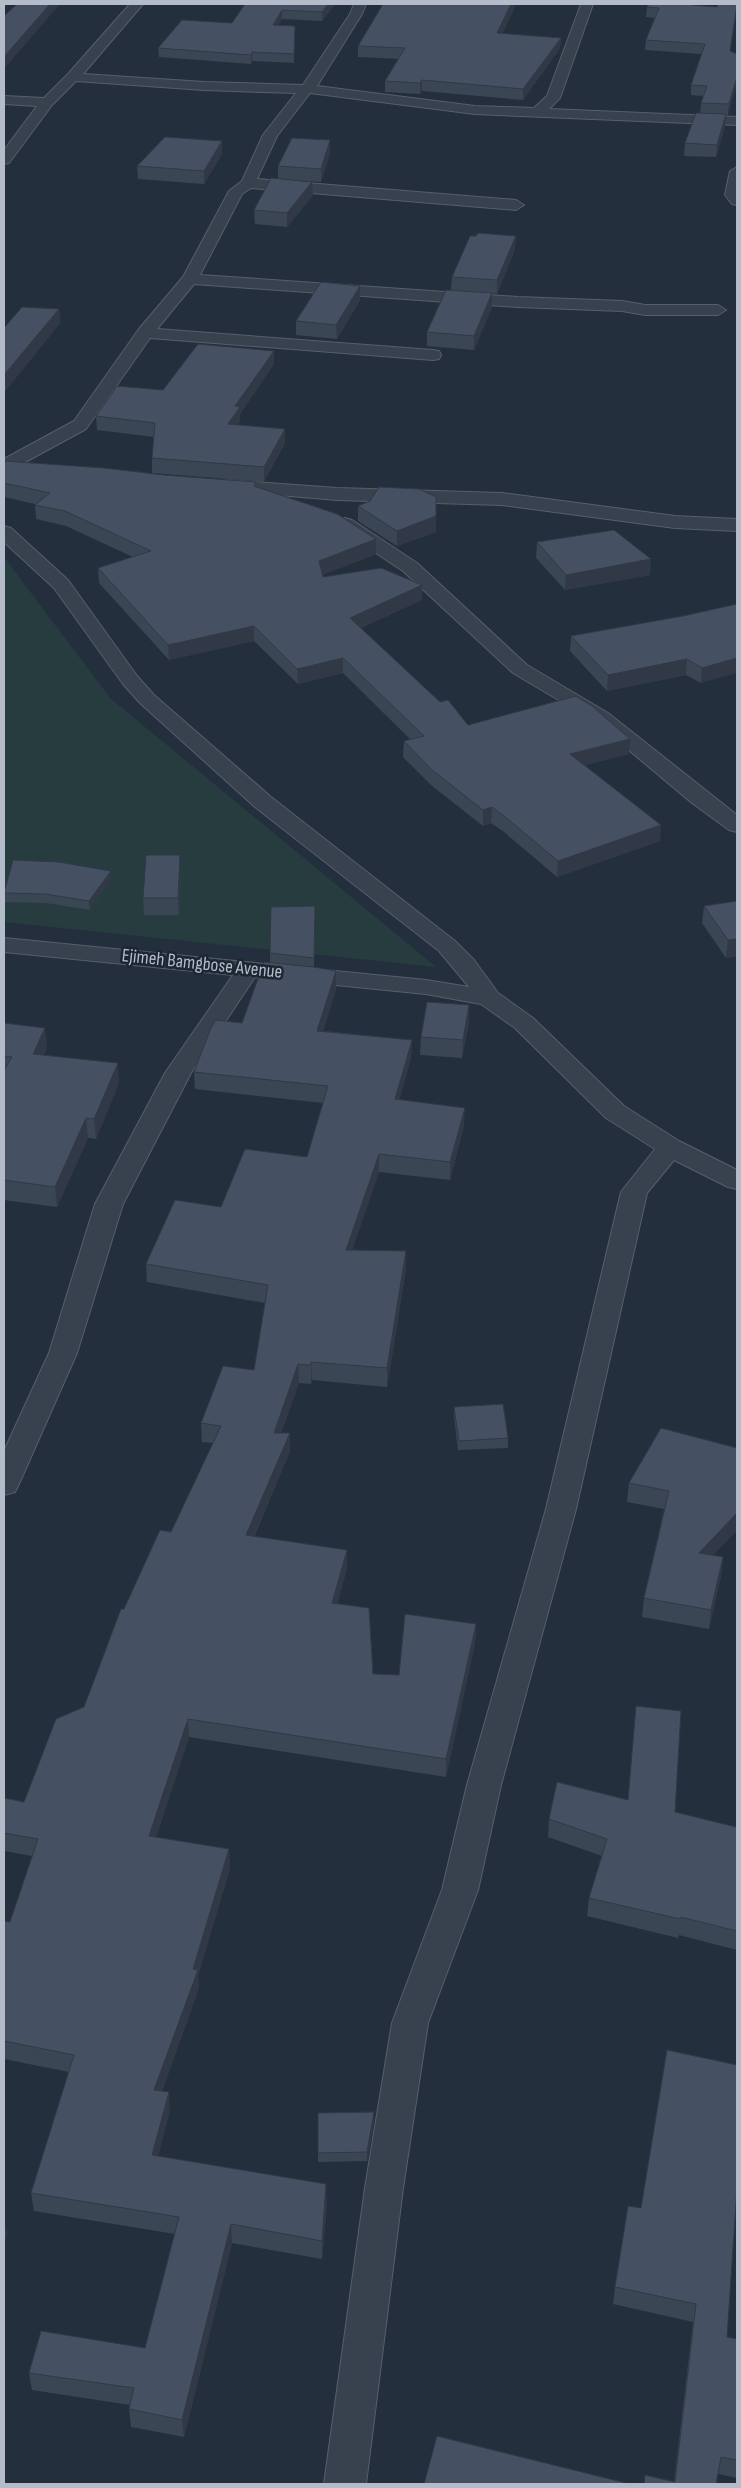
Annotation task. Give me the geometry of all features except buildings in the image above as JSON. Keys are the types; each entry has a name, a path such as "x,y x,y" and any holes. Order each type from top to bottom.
{"street":[{"path":"4,160 47,102 73,77 137,4"},
{"path":"6,465 80,425 145,333 190,280 236,191 248,183 270,134 300,95 308,89 356,14 360,4"},
{"path":"537,113 553,98 587,4"},
{"path":"73,77 204,86 308,89 475,110 737,121"},
{"path":"4,100 47,102"},
{"path":"737,171 732,195 737,201"},
{"path":"248,183 516,205"},
{"path":"190,280 518,302 622,306 645,310 718,310"},
{"path":"145,333 433,355"},
{"path":"6,465 38,466"},
{"path":"208,485 293,492 502,499 718,525 737,525"},
{"path":"293,492 368,537 410,567 520,669 601,717 700,798 737,825"},
{"path":"718,525 737,534"},
{"path":"4,532 61,584 130,680 147,699 263,802 447,946 489,998 524,1023 615,1112 670,1147 737,1181"},
{"name":"Ejimeh Bamgbose Avenue","path":"4,945 426,987 489,998"},
{"path":"4,1484 63,1353 109,1204 178,1073 249,969"},
{"path":"345,2484 384,2188 410,2023 460,1890 484,1785 561,1509 634,1192 670,1147"}],"green space":[{"path":"4,557 110,698 436,967 4,922"}]}
